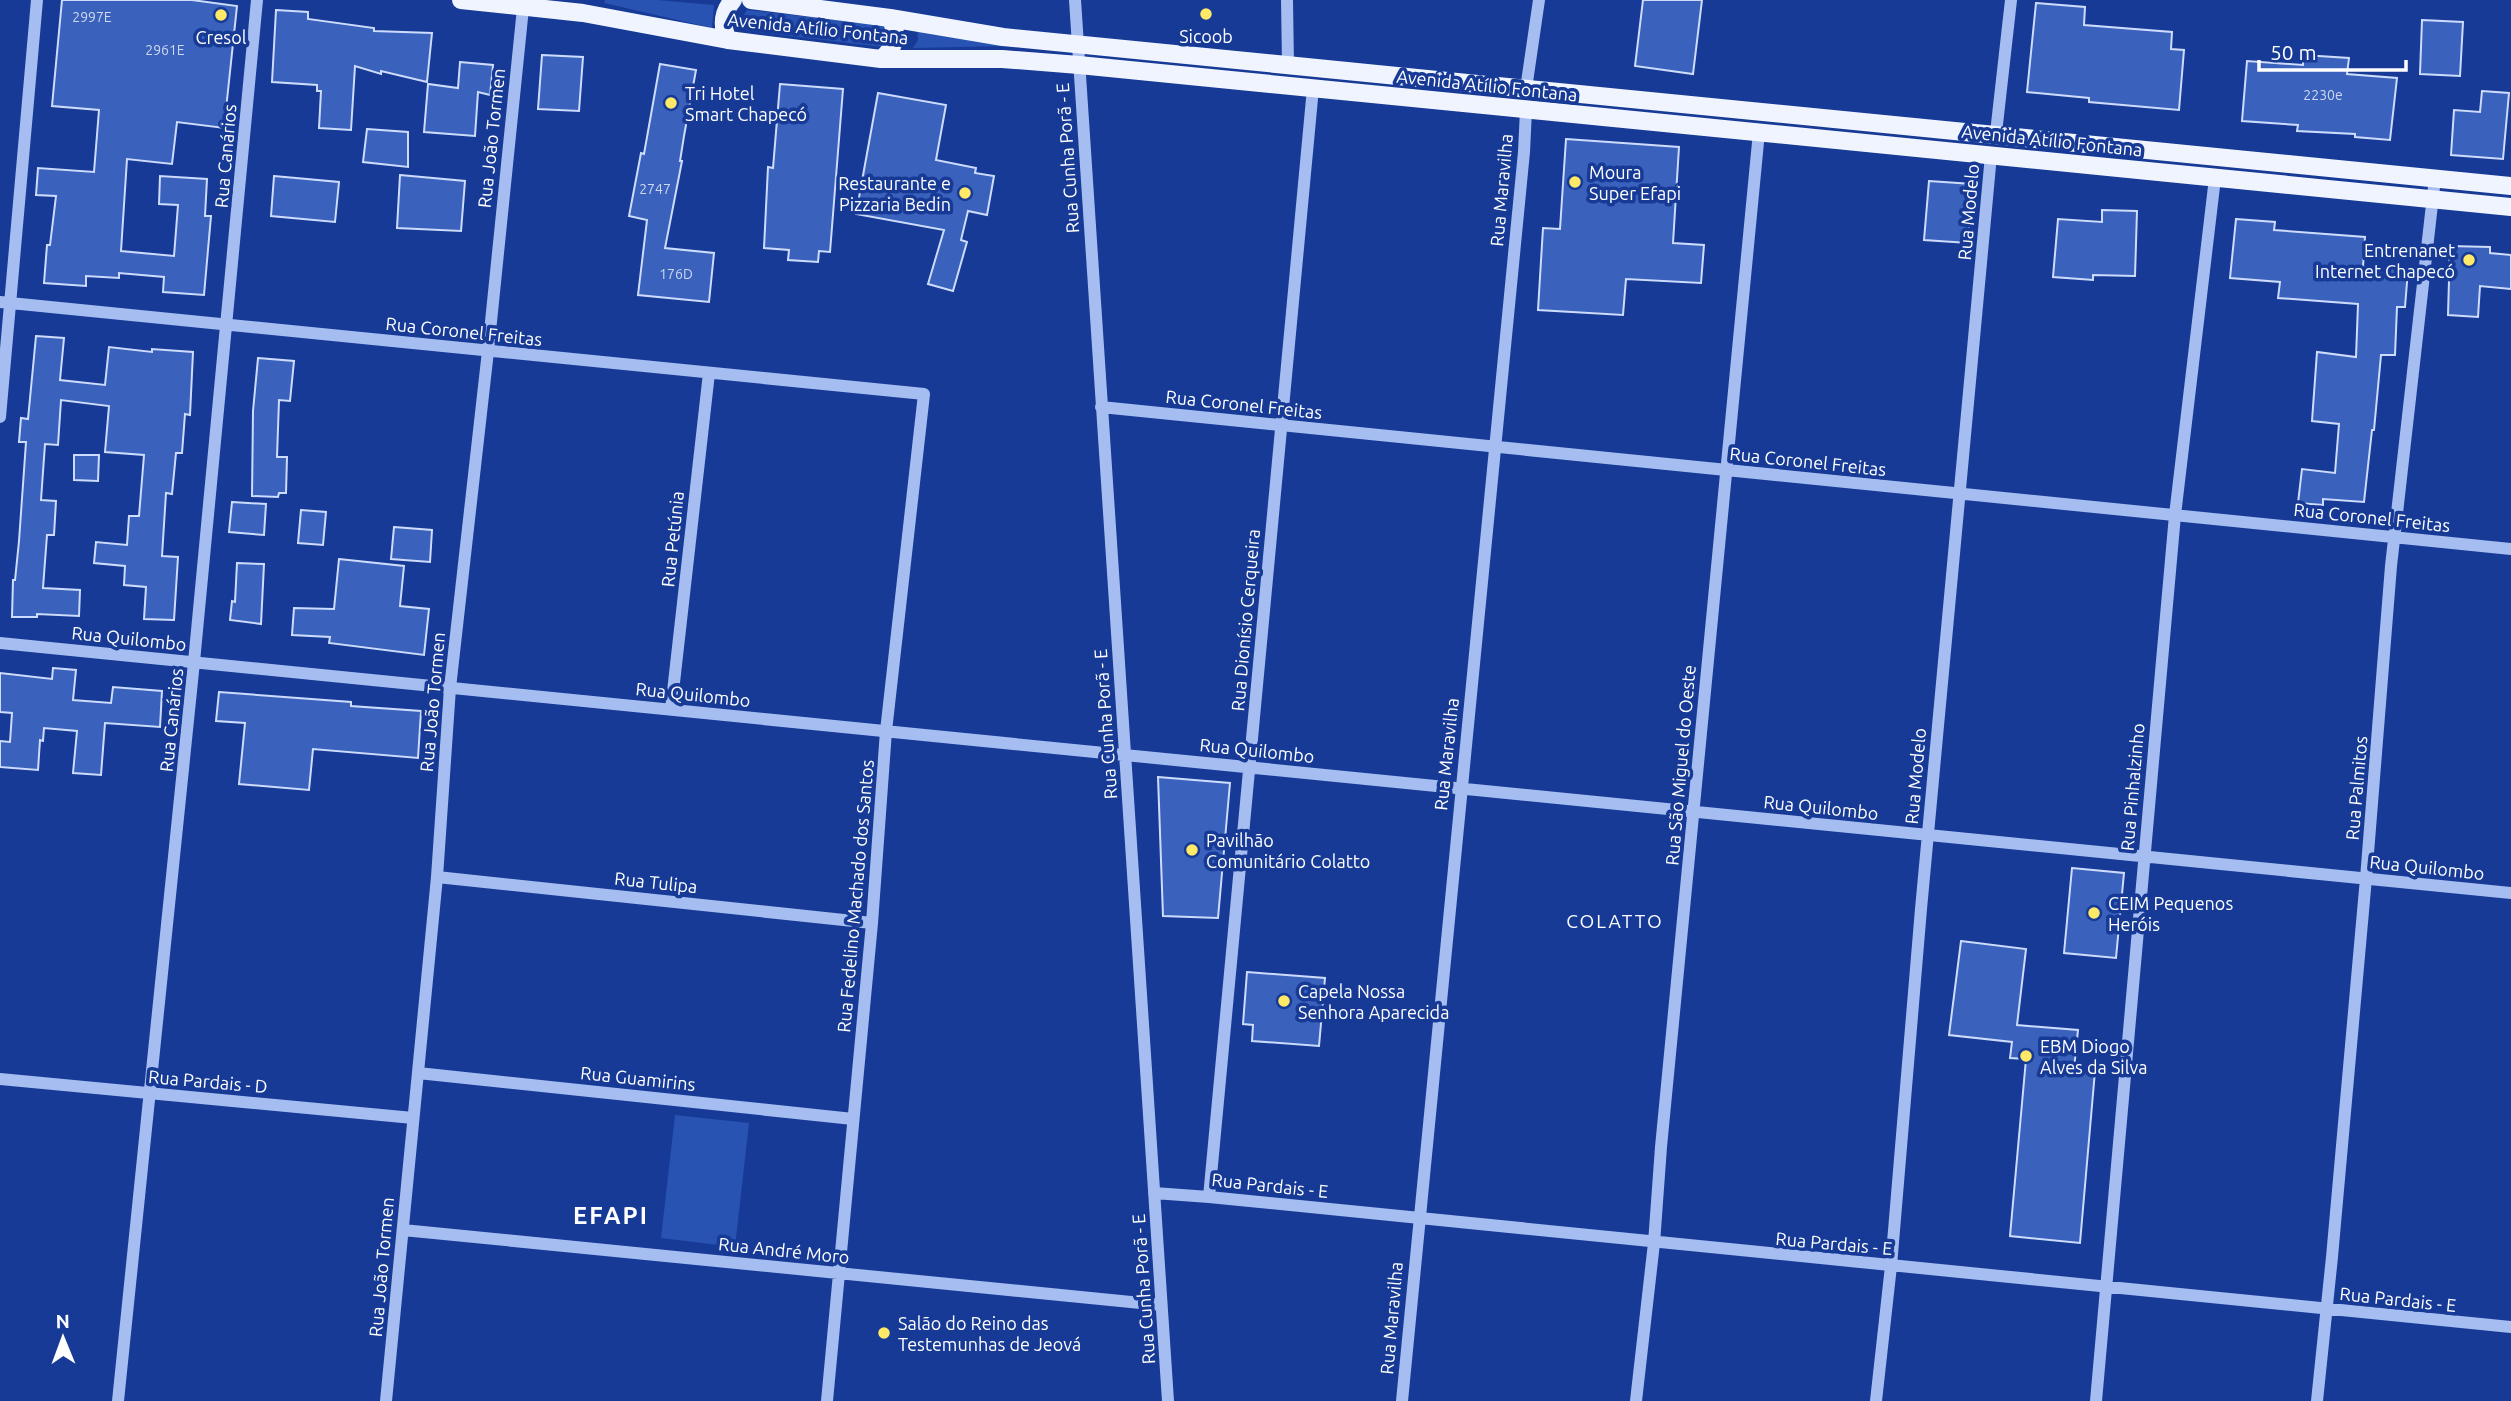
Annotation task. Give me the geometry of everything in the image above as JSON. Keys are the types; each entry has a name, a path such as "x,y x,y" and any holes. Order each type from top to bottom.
{"main road":[{"name":"Avenida Atílio Fontana","path":"461,0 583,13 728,40 881,59 1002,59 1079,65 2511,207"},
{"path":"728,40 723,30 723,18 733,0"},
{"name":"Avenida Atílio Fontana","path":"751,0 890,18 1003,37 1996,133 2511,186"},
{"path":"881,59 890,52 895,41 895,29 890,18"}],"street":[{"path":"0,417 6,303 37,0"},
{"name":"Rua Canários","path":"118,1401 194,662 257,0"},
{"name":"Rua Cunha Porã - E","path":"1075,0 1168,1401"},
{"path":"1287,0 1288,65"},
{"path":"1526,89 1539,0"},
{"path":"1996,133 2011,0"},
{"name":"Rua João Tormen","path":"386,1401 437,877 450,688 523,8"},
{"name":"Rua Dionísio Cerqueira","path":"1209,1197 1313,88"},
{"name":"Rua Maravilha","path":"1402,1401 1526,110"},
{"name":"Rua São Miguel do Oeste","path":"1636,1401 1654,1243 1759,132"},
{"name":"Rua Modelo","path":"1876,1401 1891,1266 1990,155"},
{"name":"Rua Pinhalzinho","path":"2096,1401 2175,515 2215,178"},
{"name":"Rua Palmitos","path":"2317,1401 2328,1309 2394,537 2435,178"},
{"name":"Rua Coronel Freitas","path":"6,303 924,394"},
{"name":"Rua Petúnia","path":"671,709 709,373"},
{"name":"Rua Fedelino Machado dos Santos","path":"827,1401 872,923 886,731 924,394"},
{"name":"Rua Coronel Freitas","path":"1101,407 2511,549"},
{"name":"Rua Quilombo","path":"0,643 2511,893"},
{"name":"Rua Tulipa","path":"437,877 872,923"},
{"name":"Rua Guamirins","path":"418,1073 853,1119"},
{"name":"Rua Pardais - D","path":"0,1079 414,1118"},
{"name":"Rua Pardais - E","path":"1154,1193 2511,1327"},
{"name":"Rua André Moro","path":"403,1230 1161,1305"}],"shaded area":[{"path":"605,0 657,0 714,5 712,28 604,3"},
{"path":"747,10 884,25 890,31 883,47 748,31 744,28 743,17"},
{"path":"917,29 1011,46 913,48 918,40"},
{"path":"675,1115 749,1123 735,1247 661,1238"}],"building":[{"path":"62,0 192,0 237,6 224,128 177,122 172,164 127,159 121,251 174,256 178,205 159,204 160,176 207,179 205,216 211,216 204,295 163,292 164,277 119,273 119,278 86,276 86,286 44,283 47,245 50,245 56,196 36,195 38,168 94,172 99,110 52,106"},
{"path":"1643,0 1702,0 1693,74 1635,66"},
{"path":"2036,3 2085,7 2084,25 2172,32 2171,49 2184,50 2179,110 2089,102 2089,98 2027,92"},
{"path":"276,10 308,12 308,19 374,28 374,31 432,33 427,82 381,71 381,74 355,66 351,130 319,128 321,91 317,91 317,85 272,82"},
{"path":"2422,20 2463,22 2460,76 2420,74"},
{"path":"542,55 583,57 579,111 538,109"},
{"path":"2303,55 2349,58 2347,74 2397,78 2390,140 2355,137 2355,134 2297,131 2298,125 2242,121 2247,61 2303,65"},
{"path":"460,62 493,65 490,95 478,92 475,136 424,132 428,84 458,88"},
{"path":"660,64 696,70 665,248 714,253 709,302 638,295 647,220 629,216 641,153 644,154"},
{"path":"780,84 843,89 830,252 819,251 818,262 788,260 789,250 764,248 768,167 773,168"},
{"path":"2482,91 2509,93 2503,159 2451,155 2454,110 2480,112"},
{"path":"878,93 946,105 936,160 976,168 975,173 994,176 987,215 968,211 961,240 967,242 953,291 928,284 944,230 856,214"},
{"path":"367,129 408,132 408,167 363,162"},
{"path":"1566,139 1679,147 1673,243 1704,245 1701,283 1626,279 1623,315 1538,310 1543,228 1560,229"},
{"path":"400,175 465,181 461,231 397,228"},
{"path":"274,176 339,182 335,222 271,216"},
{"path":"1929,181 1972,184 1968,243 1924,240"},
{"path":"2102,210 2137,211 2135,276 2093,275 2093,280 2053,277 2058,219 2102,222"},
{"path":"2236,219 2275,222 2274,230 2365,237 2363,267 2408,270 2405,307 2397,307 2395,355 2381,355 2364,502 2323,499 2323,505 2298,503 2302,469 2335,473 2339,424 2312,421 2317,352 2356,357 2358,304 2278,298 2280,282 2230,278"},
{"path":"2450,246 2490,247 2490,253 2511,255 2511,289 2480,286 2478,317 2448,315"},
{"path":"36,336 64,338 60,380 105,385 109,347 152,352 152,349 193,352 190,415 185,414 182,453 176,453 172,494 166,493 162,556 178,557 174,620 144,619 146,587 124,585 125,566 94,563 96,542 127,545 129,516 139,516 144,455 105,452 109,406 61,400 58,445 45,444 41,500 56,501 54,535 47,535 43,588 80,590 79,616 37,614 37,617 12,617 26,442 19,442 21,418 28,419"},
{"path":"258,358 294,361 290,401 279,400 277,457 287,457 286,493 279,493 278,497 252,496 253,411"},
{"path":"74,455 99,455 98,481 74,480"},
{"path":"232,502 266,504 264,535 229,532"},
{"path":"301,510 326,512 323,545 298,543"},
{"path":"394,527 432,530 430,562 391,559"},
{"path":"339,559 404,566 400,606 429,609 424,655 329,643 330,637 292,635 294,608 334,609"},
{"path":"237,563 264,564 261,624 230,620 232,601 235,602"},
{"path":"53,668 76,670 73,700 111,703 113,687 162,691 160,727 105,723 101,775 73,773 77,731 44,728 43,741 40,740 38,770 0,767 0,741 10,742 12,713 0,712 0,673 52,679"},
{"path":"219,692 351,702 351,706 421,711 418,758 313,749 309,790 239,784 245,723 216,721"},
{"name":"Pavilhão Comunitário Colatto","path":"1158,777 1230,783 1218,918 1163,916"},
{"name":"CEIM Pequenos Heróis","path":"2072,868 2124,873 2116,958 2064,953"},
{"path":"1961,941 2026,949 2017,1025 2078,1030 2074,1069 2095,1071 2080,1243 2010,1236 2026,1059 2010,1058 2012,1042 1949,1035"},
{"name":"Capela Nossa Senhora Aparecida","path":"1247,972 1325,978 1319,1046 1252,1041 1253,1025 1243,1024"}],"place":[{"name":"Sicoob","path":"1206,14"},
{"name":"Cresol","path":"221,15"},
{"name":"Tri Hotel Smart Chapecó","path":"671,103"},
{"name":"Moura Super Efapi","path":"1575,182"},
{"name":"Restaurante e Pizzaria Bedin","path":"965,193"},
{"name":"Entrenanet Internet Chapecó","path":"2469,260"},
{"name":"Pavilhão Comunitário Colatto","path":"1192,850"},
{"name":"CEIM Pequenos Heróis","path":"2094,913"},
{"name":"Capela Nossa Senhora Aparecida","path":"1284,1001"},
{"name":"EBM Diogo Alves da Silva","path":"2026,1056"},
{"name":"Salão do Reino das Testemunhas de Jeová","path":"884,1333"}],"district":[{"name":"COLATTO","path":"1615,921"},
{"name":"EFAPI","path":"611,1215"}]}
